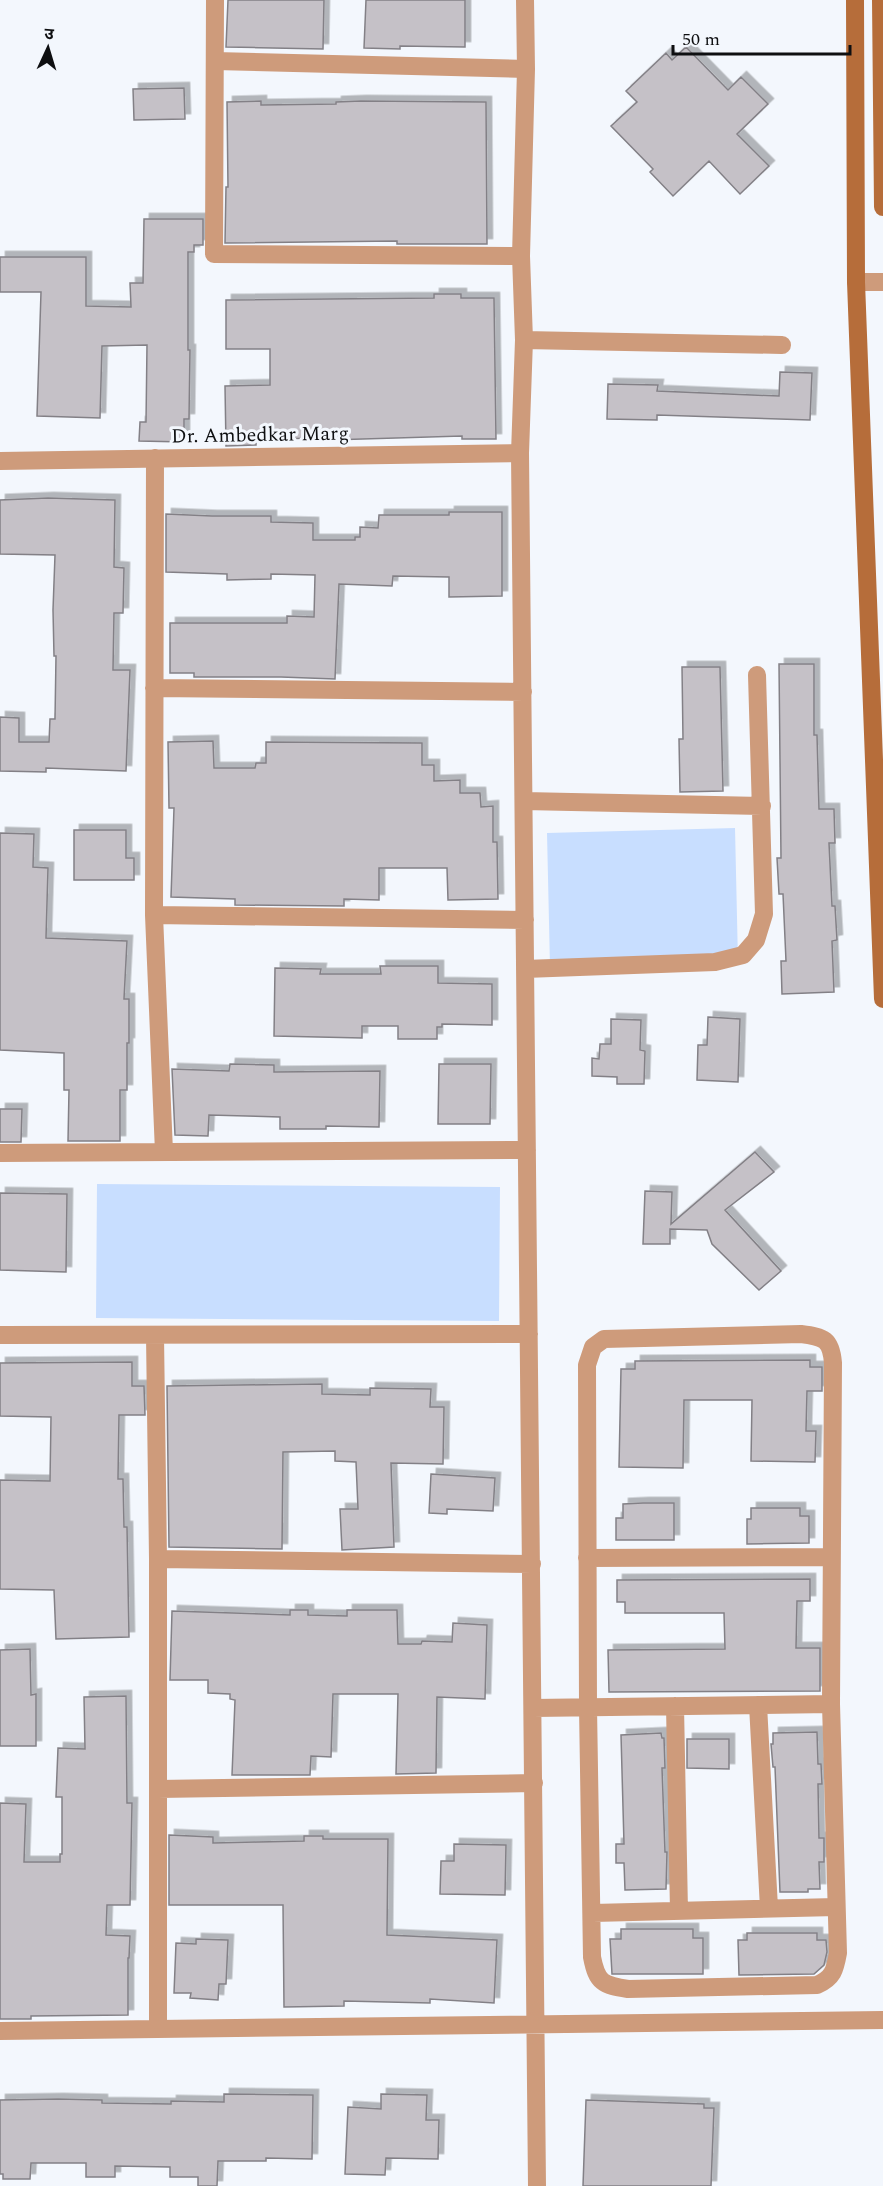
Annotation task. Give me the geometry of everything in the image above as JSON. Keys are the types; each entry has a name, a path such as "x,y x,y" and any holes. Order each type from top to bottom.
{"street":[{"path":"215,0 214,254 521,256"},
{"path":"525,0 526,69 521,256 524,340 520,453 537,2186"},
{"path":"855,0 856,282 883,999"},
{"path":"881,0 883,207"},
{"path":"215,61 526,69"},
{"path":"856,282 883,282"},
{"path":"524,340 782,345"},
{"name":"Dr. Ambedkar Marg","path":"0,460 520,453"},
{"path":"155,458 154,915 164,1152"},
{"path":"525,969 715,963 743,955 756,940 764,914 758,675"},
{"path":"154,688 523,692"},
{"path":"524,801 762,806"},
{"path":"154,915 525,920"},
{"path":"0,1153 527,1150"},
{"path":"0,1335 529,1334"},
{"path":"801,1334 827,1341 832,1350 831,1704 838,1953 836,1968 829,1980 817,1985 628,1989 612,1987 600,1981 592,1957 587,1558 586,1381 592,1347 604,1339 801,1334"},
{"path":"155,1335 158,1558 158,2028"},
{"path":"587,1558 831,1557"},
{"path":"158,1558 532,1564"},
{"path":"533,1708 831,1704"},
{"path":"758,1705 769,1908"},
{"path":"675,1706 679,1911"},
{"path":"158,1789 534,1783"},
{"path":"593,1913 836,1907"},
{"path":"0,2031 883,2020"}],"shaded area":[{"path":"735,828 738,962 550,967 547,833"},
{"path":"97,1184 500,1187 499,1321 96,1318"}],"building":[{"path":"228,0 324,0 323,49 226,47"},
{"path":"366,0 465,0 465,47 364,48"},
{"path":"686,47 728,90 741,77 768,104 737,134 769,166 740,194 709,161 673,196 650,172 653,169 611,126 637,102 626,91 666,53 672,60"},
{"path":"184,88 185,119 134,120 133,89"},
{"path":"261,101 261,105 336,104 336,102 361,101 486,102 487,244 397,244 397,241 225,243 226,187 228,187 227,102"},
{"path":"144,219 203,219 203,245 194,245 194,252 188,252 189,419 184,419 184,442 139,441 140,422 146,422 147,345 102,346 100,418 37,416 41,292 0,292 0,257 86,257 86,306 131,307 130,283 143,283"},
{"path":"434,294 461,294 461,298 494,298 496,439 462,439 462,436 330,440 330,438 256,439 256,445 226,446 225,386 270,385 270,349 226,349 226,300 434,298"},
{"path":"780,372 812,373 810,420 657,415 657,420 607,419 608,384 658,385 657,391 779,396"},
{"path":"48,498 115,500 114,567 124,568 123,613 114,613 113,670 130,670 126,771 46,768 46,772 0,771 0,717 19,718 19,742 49,742 50,719 55,719 56,656 54,656 53,610 55,555 0,554 0,500"},
{"path":"449,512 502,512 502,596 449,597 449,577 393,576 392,586 339,584 335,679 194,677 194,673 170,673 170,623 287,623 287,616 314,617 315,575 271,574 271,579 227,580 227,574 166,572 166,514 271,516 271,522 313,523 313,540 355,540 355,537 360,537 360,527 378,528 379,515 449,515"},
{"path":"779,664 814,664 814,735 817,735 819,809 834,809 835,843 829,843 832,906 835,906 837,940 832,941 834,992 782,994 781,961 786,961 783,894 779,894 777,858 781,858"},
{"path":"682,667 720,667 723,791 680,792 679,739 683,739"},
{"path":"213,741 214,768 255,768 256,763 266,763 266,742 422,743 422,765 434,765 434,781 460,780 460,793 480,793 481,807 493,806 493,842 497,842 498,899 448,900 447,868 379,868 379,900 344,899 344,906 235,905 235,899 171,897 174,808 169,808 168,742"},
{"path":"74,830 126,830 126,858 134,858 134,880 74,880"},
{"path":"0,833 34,834 33,867 48,868 46,938 127,941 124,999 129,999 129,1043 127,1043 127,1090 120,1090 120,1141 68,1141 69,1090 64,1090 64,1053 0,1050"},
{"path":"380,966 438,966 438,983 492,984 492,1025 442,1024 442,1027 437,1027 437,1039 398,1039 398,1026 362,1026 362,1038 274,1036 275,968 321,969 320,974 381,974"},
{"path":"708,1017 740,1019 738,1082 697,1080 698,1045 707,1045"},
{"path":"611,1019 641,1020 640,1050 645,1051 644,1084 617,1084 617,1077 592,1076 592,1058 599,1059 600,1044 611,1044"},
{"path":"230,1064 274,1065 274,1072 380,1071 379,1127 326,1126 326,1129 280,1129 280,1117 209,1115 208,1136 175,1135 172,1069 229,1071"},
{"path":"439,1064 491,1064 490,1124 438,1124"},
{"path":"0,1109 22,1109 21,1142 0,1142"},
{"path":"755,1152 774,1172 725,1210 781,1271 759,1290 712,1244 707,1230 670,1229 670,1244 643,1244 645,1191 672,1192 671,1224"},
{"path":"0,1193 67,1194 66,1272 0,1270"},
{"path":"810,1360 810,1367 822,1367 822,1391 807,1391 806,1431 816,1431 815,1462 751,1461 752,1400 684,1400 683,1468 619,1467 621,1369 635,1369 635,1361"},
{"path":"132,1362 132,1386 144,1386 145,1415 119,1415 118,1479 123,1479 124,1527 127,1527 129,1637 56,1639 54,1590 0,1589 0,1480 50,1481 51,1417 0,1416 0,1363"},
{"path":"322,1384 322,1394 370,1395 370,1388 431,1389 430,1407 444,1407 443,1464 391,1463 394,1547 342,1550 340,1509 358,1509 356,1462 335,1461 335,1451 283,1452 282,1549 169,1547 167,1386"},
{"path":"431,1474 495,1478 493,1511 447,1509 447,1514 429,1513"},
{"path":"674,1503 674,1540 616,1540 616,1518 623,1518 623,1504"},
{"path":"751,1508 800,1508 800,1516 809,1516 809,1543 747,1544 747,1519 751,1519"},
{"path":"810,1579 810,1601 797,1601 796,1648 820,1648 820,1691 609,1692 608,1650 725,1649 724,1613 625,1613 625,1602 617,1602 617,1580"},
{"path":"290,1610 308,1610 308,1615 347,1616 347,1610 397,1610 398,1644 421,1644 422,1641 452,1642 453,1623 487,1625 485,1699 437,1697 436,1773 396,1774 398,1694 333,1694 331,1757 311,1756 310,1775 232,1775 235,1700 230,1699 230,1694 208,1693 208,1680 170,1680 172,1611 290,1615"},
{"path":"30,1649 31,1695 36,1694 36,1746 0,1746 0,1650"},
{"path":"126,1696 127,1803 132,1803 130,1905 107,1905 106,1935 130,1936 128,2015 31,2016 31,2019 0,2019 0,1803 26,1804 24,1862 60,1862 62,1797 56,1797 58,1748 85,1749 84,1697"},
{"path":"817,1732 818,1764 821,1764 822,1784 818,1784 819,1838 824,1838 824,1862 819,1862 820,1889 808,1889 808,1892 780,1892 775,1767 773,1767 771,1744 773,1744 773,1733"},
{"path":"661,1733 664,1738 665,1768 662,1768 665,1852 667,1852 666,1889 625,1890 624,1863 616,1863 616,1844 624,1844 621,1735"},
{"path":"687,1739 729,1739 729,1769 687,1768"},
{"path":"169,1835 213,1837 213,1843 304,1841 304,1836 323,1836 323,1839 388,1839 387,1935 497,1940 494,2003 430,1999 430,2003 344,2001 344,2006 284,2007 283,1905 169,1905"},
{"path":"454,1844 506,1845 505,1895 440,1894 441,1861 454,1861"},
{"path":"621,1929 693,1929 693,1938 703,1938 703,1974 612,1974 610,1939 621,1939"},
{"path":"747,1933 817,1933 817,1940 826,1940 827,1952 824,1965 814,1974 739,1975 738,1940 747,1940"},
{"path":"196,1939 228,1940 226,1984 219,1984 218,2000 190,1998 191,1993 174,1993 176,1943 196,1944"},
{"path":"224,2094 313,2095 312,2159 266,2158 266,2161 218,2161 217,2186 198,2186 198,2177 170,2177 170,2167 115,2166 115,2177 86,2177 86,2163 31,2163 30,2179 3,2179 3,2174 0,2174 0,2100 102,2100 102,2103 171,2104 171,2101 224,2102"},
{"path":"381,2094 427,2095 426,2120 439,2120 438,2159 386,2158 385,2175 345,2174 348,2107 381,2109"},
{"path":"586,2100 704,2104 704,2108 714,2108 711,2186 583,2186"}]}
